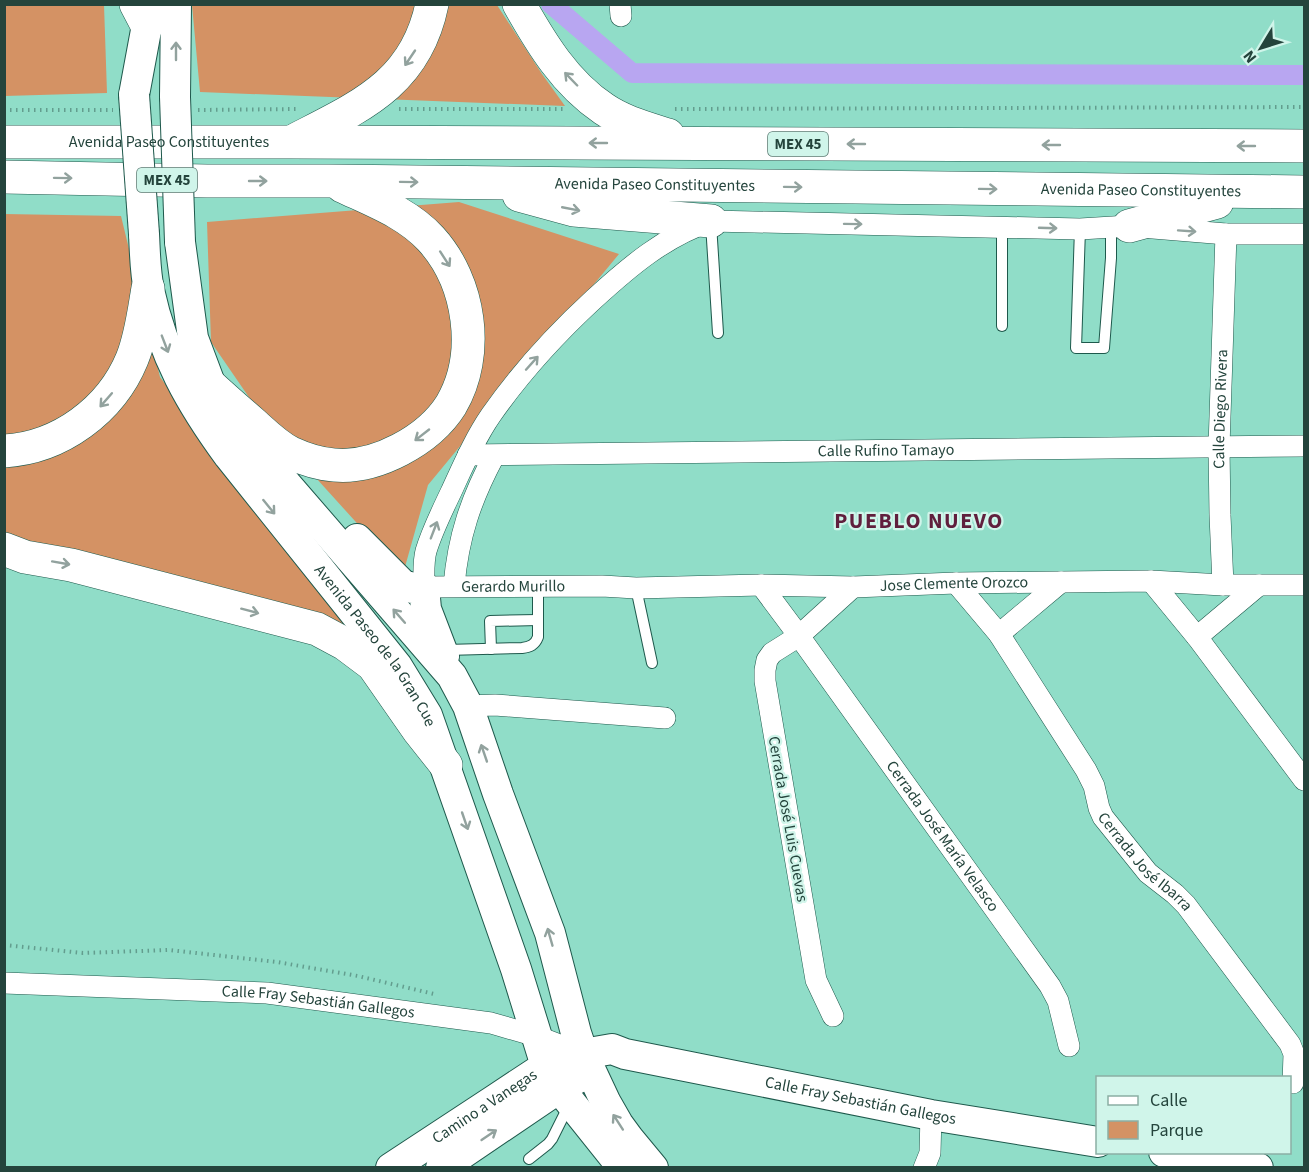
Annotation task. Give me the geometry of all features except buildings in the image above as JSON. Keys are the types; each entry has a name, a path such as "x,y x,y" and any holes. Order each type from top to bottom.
{"highway":[{"path":"291,142 361,105 388,84 415,50 424,32 432,4"},
{"path":"519,4 544,46 563,71 591,99 604,109 634,124 696,143"},
{"name":"Avenida Paseo Constituyentes","path":"14,138 291,142 1305,146"},
{"name":"Avenida Paseo Constituyentes","path":"6,178 1305,192"},
{"path":"211,386 273,442 290,453 335,465 354,464 392,454 424,434 451,405 465,367 468,346 465,306 452,269 432,240 405,217 390,207 329,181"},
{"path":"474,183 573,210 711,221"},
{"path":"1120,227 1253,192"},
{"path":"4,451 32,447 51,440 86,420 100,407 124,376 132,359 148,288"},
{"path":"4,549 317,629 345,644 374,665 419,731 446,765"}],"main road":[{"name":"Avenida Paseo de la Gran Cue","path":"176,4 180,242 193,338 211,386 285,484 447,663 468,706 550,933 576,1033 587,1063 618,1124 653,1167"},
{"name":"Avenida Paseo de la Gran Cue","path":"143,12 134,95 148,288 163,342 182,384 203,420 229,456 397,666 427,715 516,969 536,1036 558,1085 623,1167"},
{"path":"285,484 334,515 403,585 412,588 424,587 426,609 447,663"},
{"path":"516,969 529,985 539,988 549,988 555,983 558,969"},
{"name":"Calle Fray Sebastián Gallegos","path":"587,1063 612,1049 625,1054 932,1115 1096,1142"},
{"name":"Camino a Vanegas","path":"441,1167 587,1063"},
{"name":"Camino a Vanegas","path":"392,1167 496,1099 558,1085"},
{"path":"1177,1154 1258,1167"}],"street":[{"path":"424,587 426,551 468,455 490,416 521,375 570,321 625,270 663,243 696,226 711,221 1080,229 1120,227 1226,234 1305,234"},
{"name":"Calle Diego Rivera","path":"1223,585 1219,447 1226,234"},
{"name":"Calle Rufino Tamayo","path":"468,455 1305,446"},
{"path":"454,586 461,537 477,488 494,456"},
{"path":"1151,581 1197,637 1305,780"},
{"name":"Jose Clemente Orozco","path":"602,586 636,588 761,585 853,587 956,583 1151,581 1223,585 1305,585"},
{"path":"999,634 1061,582"},
{"name":"Cerrada José Ibarra","path":"956,583 999,634 1086,770 1094,786 1103,817 1148,873 1186,905 1290,1044 1294,1054 1293,1083"},
{"name":"Cerrada José María Velasco","path":"761,585 800,636 1050,987 1058,1001 1069,1046"},
{"path":"1197,637 1260,585"},
{"name":"Gerardo Murillo","path":"424,587 602,586"},
{"path":"800,636 853,587"},
{"name":"Cerrada José Luis Cuevas","path":"800,636 772,653 767,660 765,681 816,980 833,1016"},
{"path":"468,706 495,705 665,718"},
{"name":"Calle Fray Sebastián Gallegos","path":"4,983 267,993 491,1023 536,1036 587,1063"},
{"path":"924,1167 930,1153 932,1115"}],"lane":[{"path":"711,221 717,333"},
{"path":"1002,227 1002,326"},
{"path":"1080,229 1076,348 1104,348 1111,258 1120,227"},
{"path":"447,663 491,649 522,648 533,645 538,637 538,587"},
{"path":"636,588 652,663"},
{"path":"491,649 490,621 538,620"},
{"path":"529,1159 552,1139 558,1085"}],"path":[{"path":"4,945 83,953 180,951 288,964 358,976 434,994"}],"green space":[{"path":"4,5 104,5 107,93 5,96"},
{"path":"192,5 497,5 565,106 200,92"},
{"path":"459,202 619,254 428,485 403,574 268,425 211,342 207,222"},
{"path":"4,214 121,216 160,377 351,631 14,541 5,534"}],"waterway":[{"path":"551,4 632,73 1304,75"}],"district":[{"name":"PUEBLO NUEVO","path":"919,521"}]}
